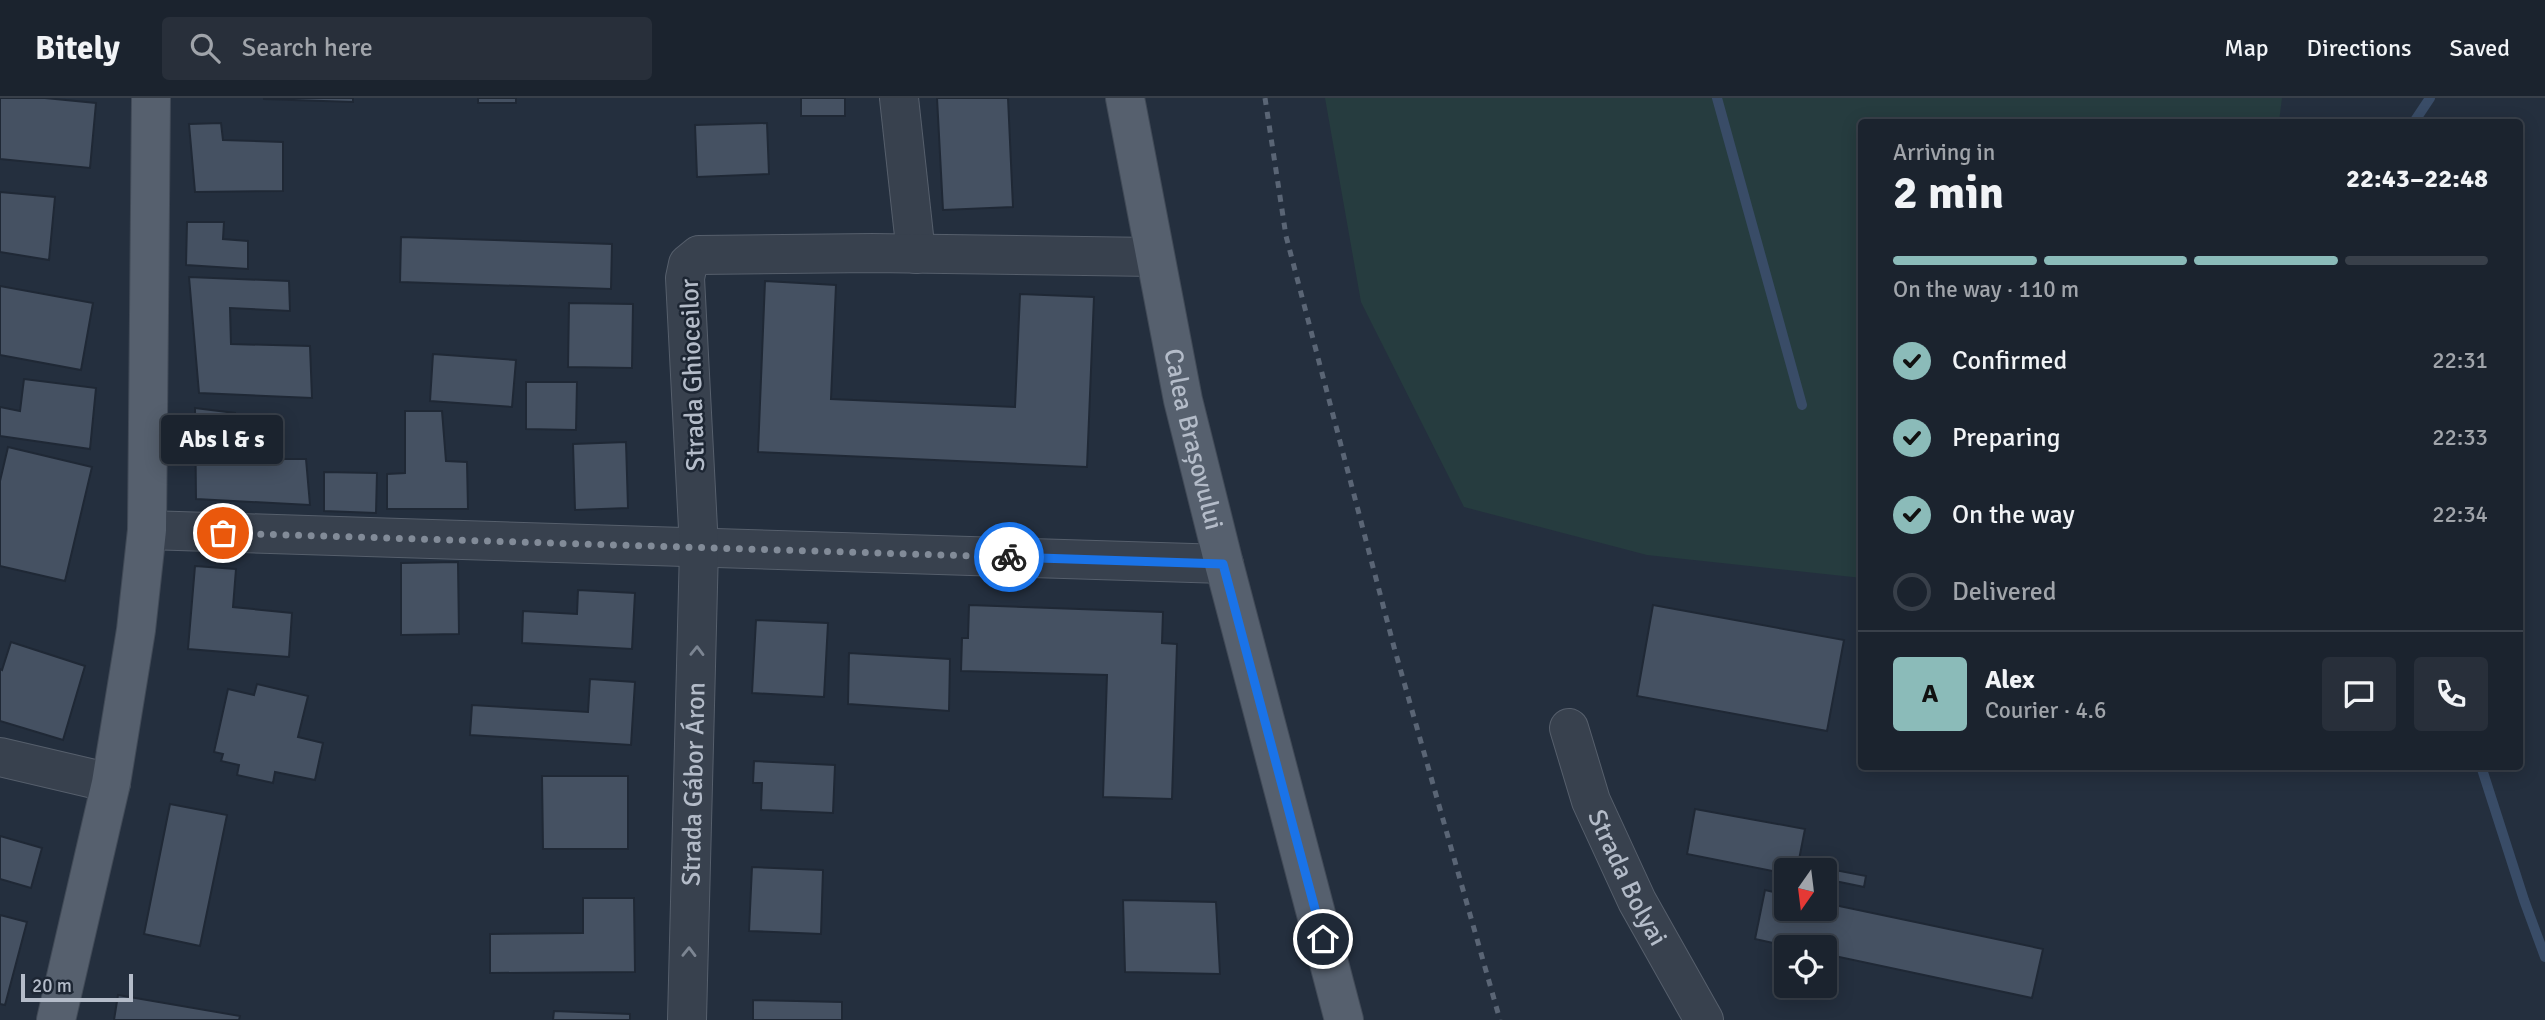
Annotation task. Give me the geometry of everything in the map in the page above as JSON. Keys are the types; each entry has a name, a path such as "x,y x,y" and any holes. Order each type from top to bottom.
{"main road":[{"path":"56,1020 111,783 136,630 147,530 151,98"},
{"name":"Calea Brașovului","path":"1125,98 1183,400 1223,564 1344,1020"}],"street":[{"path":"899,98 916,254"},
{"name":"Strada Ghioceilor","path":"699,548 685,278 688,264 699,255 1154,257"},
{"path":"147,530 1223,564"},
{"name":"Strada Gábor Áron","path":"687,1020 699,548"},
{"name":"Strada Bolyai","path":"1569,728 1591,801 1637,901 1704,1020"},
{"path":"0,757 111,783"}],"green space":[{"path":"1325,98 2282,98 2279,119 1858,119 1858,578 1647,555 1464,507 1361,302"}],"building":[{"path":"0,98 45,98 96,103 90,168 0,159"},
{"path":"353,98 353,102 264,99"},
{"path":"478,98 516,98 516,103 478,103"},
{"path":"801,98 845,98 845,116 801,116"},
{"path":"937,98 1008,98 1013,207 943,210"},
{"path":"221,123 223,140 283,142 283,191 195,192 189,124"},
{"path":"767,123 769,174 697,177 695,125"},
{"path":"0,192 55,197 49,260 0,252"},
{"path":"187,222 224,222 223,239 248,241 248,269 186,265"},
{"path":"401,237 612,244 611,289 400,282"},
{"path":"189,277 289,281 290,311 230,308 231,344 310,346 312,398 199,393"},
{"path":"765,281 836,285 831,399 1015,407 1020,294 1094,297 1087,467 758,452"},
{"path":"0,286 93,303 81,370 0,355"},
{"path":"569,303 633,304 632,368 568,367"},
{"path":"433,354 516,360 512,407 430,401"},
{"path":"24,379 96,388 90,449 0,436 0,407 20,411"},
{"path":"526,382 577,382 576,430 526,429"},
{"path":"195,408 235,413 239,459 306,459 310,505 196,499"},
{"path":"405,411 442,411 446,461 467,462 468,509 387,509 387,474 405,473"},
{"path":"626,442 628,508 575,510 573,444"},
{"path":"8,447 92,467 65,581 0,566 0,481"},
{"path":"324,472 377,473 376,513 324,511"},
{"path":"458,562 459,634 401,635 401,563"},
{"path":"195,566 236,569 233,607 292,613 289,657 188,649"},
{"path":"578,590 635,593 632,649 522,643 523,611 577,614"},
{"path":"969,605 1163,612 1162,643 1177,644 1172,799 1103,797 1107,675 961,671 962,638 968,638"},
{"path":"1653,605 1844,640 1827,731 1637,696"},
{"path":"756,620 828,623 824,697 752,693"},
{"path":"11,642 85,666 63,740 0,721 0,669 2,670"},
{"path":"849,653 950,659 949,711 848,704"},
{"path":"590,679 635,682 631,745 470,735 472,705 588,712"},
{"path":"257,684 308,696 298,737 323,743 315,780 275,772 273,783 237,775 239,765 221,761 223,754 214,752 228,689 254,695"},
{"path":"754,761 835,765 833,813 761,810 762,783 753,783"},
{"path":"542,776 628,776 628,849 543,849"},
{"path":"170,804 227,815 200,946 144,934"},
{"path":"1695,809 1805,829 1799,858 1774,858 1774,871 1687,854"},
{"path":"0,836 42,848 31,888 0,879"},
{"path":"752,867 823,870 821,934 749,931"},
{"path":"1838,871 1866,876 1864,887 1838,882"},
{"path":"1765,890 1774,892 1774,921 1837,921 1838,906 2043,949 2032,998 1837,957 1837,935 1774,935 1774,943 1755,939"},
{"path":"583,898 634,898 635,972 490,973 490,934 583,933"},
{"path":"1123,900 1216,902 1220,974 1125,972"},
{"path":"0,915 27,922 5,1005 0,1004"},
{"path":"118,995 240,1016 239,1020 114,1020"},
{"path":"753,1000 842,1002 842,1020 753,1020"},
{"path":"554,1011 630,1014 630,1020 553,1020"}],"waterway":[{"path":"1717,98 1802,405"},
{"path":"2416,119 2430,98"},
{"path":"2482,770 2545,957"}],"railway":[{"path":"1265,98 1286,236 1394,647 1500,1020"}],"way so far":[{"path":"223,533 1009,557"}],"place":[{"name":"Abs l & s","path":"223,533"}],"route":[{"path":"1009,557 1223,564 1323,939"}]}
